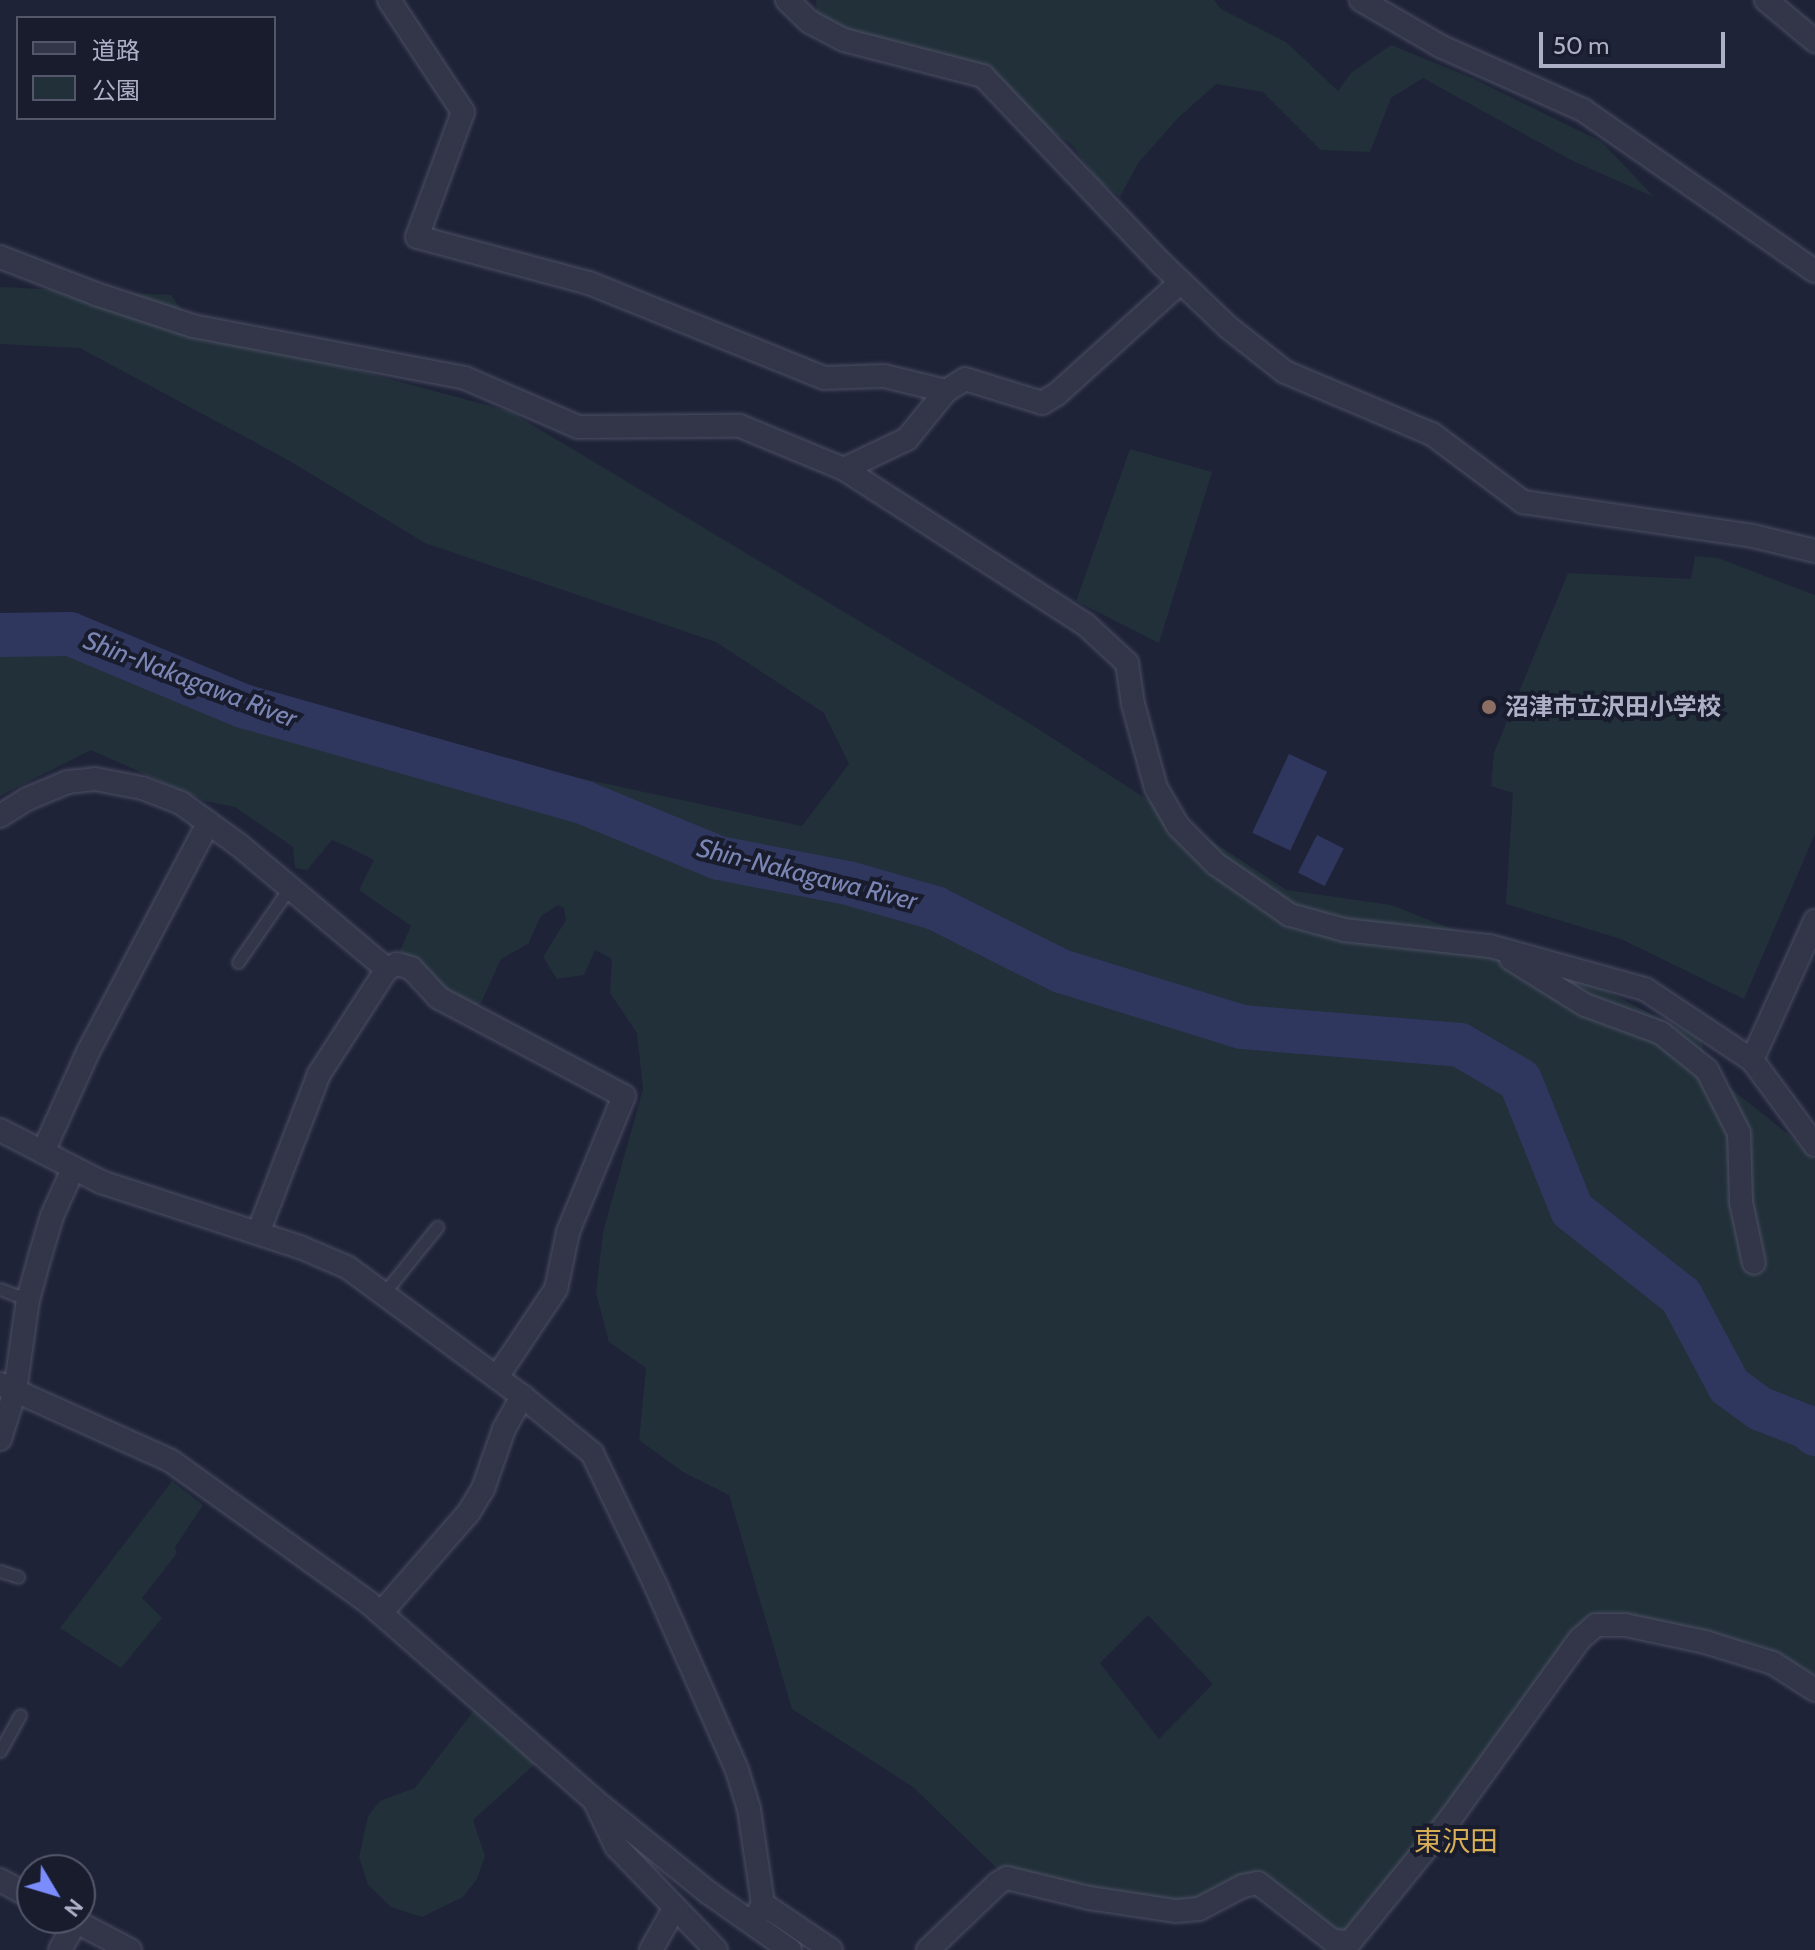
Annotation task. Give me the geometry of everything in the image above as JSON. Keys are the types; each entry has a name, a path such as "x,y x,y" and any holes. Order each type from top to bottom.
{"street":[{"path":"389,0 463,112 417,237 589,283 824,378 884,376 946,391"},
{"path":"787,0 810,22 844,40 983,76 1181,282 1228,327 1285,372 1432,434 1523,502 1753,536 1815,551"},
{"path":"1361,0 1440,46 1583,110 1815,271"},
{"path":"1766,0 1815,41"},
{"path":"0,257 96,294 193,326 465,378 578,427 740,426 844,469 1086,625 1127,663 1133,704 1156,788 1178,826 1216,864 1290,915 1344,930 1490,946 1645,989 1752,1060 1815,1145"},
{"path":"844,469 907,439 946,391 965,379 1042,403 1057,394 1181,282"},
{"path":"0,816 27,799 68,782 95,779 142,788 181,803 290,887 387,969"},
{"path":"43,1152 88,1052 208,823"},
{"path":"1752,1060 1815,921"},
{"path":"1490,946 1585,1005 1661,1033 1707,1070 1739,1133 1741,1202 1754,1263"},
{"path":"258,1233 319,1074 387,969 397,964 411,968 439,998 624,1096 568,1232 556,1289 497,1377"},
{"path":"0,1130 73,1169 347,1267 497,1377 592,1453 655,1584 737,1770 749,1809 758,1913 790,1950"},
{"path":"0,1439 8,1387 28,1300 52,1216 73,1169"},
{"path":"8,1387 171,1461 381,1613 594,1800 709,1893 758,1913 831,1950"},
{"path":"381,1613 469,1512 483,1489 504,1429 522,1396"},
{"path":"928,1950 1007,1878 1089,1898 1176,1911 1199,1909 1243,1886 1258,1883 1333,1941 1350,1942 1450,1819 1580,1639 1596,1625 1625,1625 1705,1642 1773,1663 1815,1690"},
{"path":"594,1800 616,1846 716,1950"},
{"path":"651,1950 674,1909"},
{"path":"96,1932 130,1950"}],"lane":[{"path":"238,962 290,887"},
{"path":"384,1293 437,1227"},
{"path":"0,1289 28,1300"},
{"path":"0,1571 18,1577"},
{"path":"0,1751 20,1715"}],"green space":[{"path":"816,0 1214,0 1221,9 1286,42 1338,91 1351,73 1391,45 1472,78 1602,142 1654,197 1573,161 1423,78 1391,98 1370,152 1321,150 1263,92 1216,84 1178,118 1138,163 1120,197 1098,180 1071,144 1017,109 977,74 851,42 817,13"},
{"path":"0,287 171,295 193,326 509,411 1029,723 1287,890 1391,905 1590,983 1701,1039 1707,1070 1787,1133 1815,1160 1815,1675 1783,1657 1592,1617 1350,1942 1255,1891 1199,1909 1007,1878 913,1787 792,1709 729,1495 683,1472 639,1440 646,1368 609,1342 596,1293 603,1232 643,1089 637,1033 610,993 612,959 595,950 584,975 557,979 543,957 566,920 564,908 558,905 541,916 528,944 501,959 481,1003 461,1014 418,964 400,951 411,926 359,890 374,860 344,845 332,840 307,870 295,868 293,847 235,807 205,801 91,750 0,796 0,648 20,637 65,627 138,644 398,739 802,826 849,764 824,713 716,642 425,543 288,460 80,348 0,344","holes":["1148,1615 1213,1684 1159,1739 1100,1663"]},
{"path":"1130,449 1212,472 1159,643 1076,601"},
{"path":"1695,556 1718,558 1815,595 1815,834 1744,999 1621,939 1506,904 1513,793 1491,786 1494,753 1568,573 1691,579"},
{"path":"172,1481 203,1505 175,1547 177,1553 142,1598 162,1618 121,1668 60,1628"},
{"path":"475,1709 535,1764 473,1820 485,1856 477,1879 463,1897 422,1917 391,1907 368,1885 359,1857 368,1816 380,1801 415,1788"}],"water":[{"path":"1289,754 1327,772 1290,851 1252,833"},
{"path":"1317,835 1344,849 1325,886 1298,872"}],"waterway":[{"name":"Shin-Nakagawa River","path":"0,635 70,634 243,706 585,803 719,858 848,883 935,908 1061,971 1242,1027 1460,1045 1520,1080 1572,1210 1681,1296 1729,1386 1761,1409 1807,1427 1815,1434"}],"place":[{"name":"沼津市立沢田小学校","path":"1489,707"}],"district":[{"name":"東沢田","path":"1456,1841"}]}
